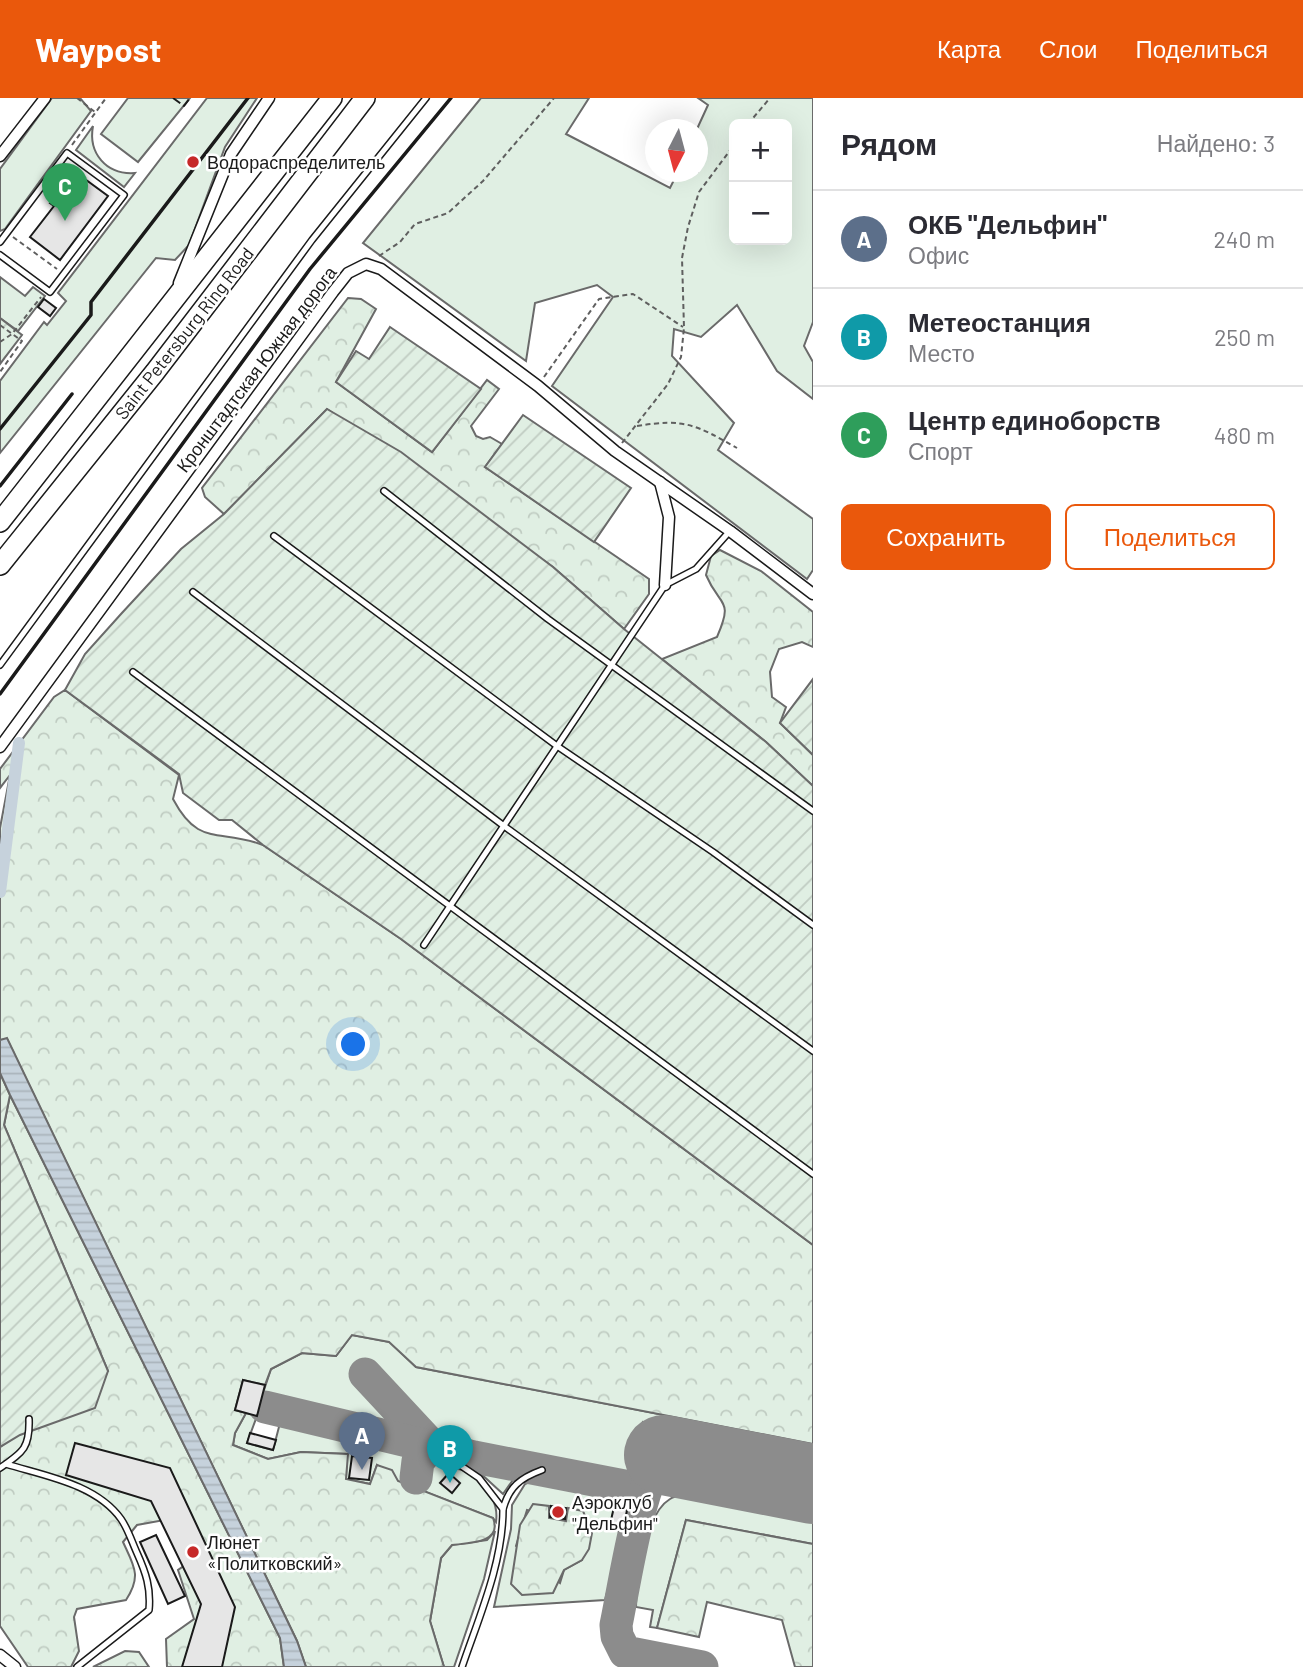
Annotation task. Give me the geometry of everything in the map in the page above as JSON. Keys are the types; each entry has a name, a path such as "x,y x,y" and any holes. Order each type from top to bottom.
{"highway":[{"name":"Saint Petersburg Ring Road","path":"0,522 332,98"},
{"name":"Saint Petersburg Ring Road","path":"0,565 155,372 365,98"}],"street":[{"path":"0,156 5,140 45,98"},
{"path":"165,313 205,224 232,154 269,98"},
{"path":"366,264 381,269 538,386 615,451 730,531 813,594"},
{"name":"Кронштадтская Южная дорога","path":"0,747 332,292 348,273 366,264"},
{"path":"660,482 669,517 666,585"},
{"path":"0,1655 15,1667"}],"lane":[{"path":"0,665 312,240 426,98"},
{"path":"0,242 67,153 124,194 50,292 0,255"},
{"path":"384,491 548,619 813,811"},
{"path":"424,945 666,585 696,569 730,531"},
{"path":"274,536 557,746 713,852 813,925"},
{"path":"193,592 504,826 813,1051"},
{"path":"133,672 813,1174"},
{"path":"0,1468 25,1448 29,1437 29,1419"},
{"path":"432,1446 479,1478 503,1509"},
{"path":"6,1464 81,1488 109,1505 123,1521 147,1576 151,1594 149,1610 76,1667"},
{"path":"462,1667 488,1592 499,1547 507,1494 517,1482 542,1470"}],"path":[{"path":"77,98 95,112"},
{"path":"67,153 106,98"},
{"path":"366,264 400,242 415,224 448,213 483,181 554,98"},
{"path":"752,119 770,98"},
{"path":"615,451 668,384 681,357 684,328 682,258 688,227 699,192 729,152"},
{"path":"7,232 64,274"},
{"path":"0,342 12,334 47,290"},
{"path":"538,386 599,299 632,294 684,328"},
{"path":"0,325 22,341 0,372"},
{"path":"636,426 672,421 698,426 737,448"}],"green space":[{"path":"52,98 80,98 91,111 5,229 0,231 0,169"},
{"path":"128,98 190,98 138,162 101,134"},
{"path":"207,98 257,98 225,147 189,245 175,260 156,258 0,453 0,381 44,322 47,325 66,301 58,293"},
{"path":"481,98 589,98 566,134 645,175 645,182 658,182 670,188 673,182 708,182 708,119 702,119 708,105 698,98 813,98 813,322 804,346 813,362 813,399 777,371 737,305 701,337 674,329 672,356 734,423 718,450 813,519 813,570 807,579 552,386 613,297 597,285 535,303 526,361 363,243"},
{"path":"93,126 93,145 101,160 116,170 135,173 124,187 76,150"},
{"path":"0,277 25,296 33,287 45,296 18,331 0,318"},
{"path":"348,298 361,299 376,309 336,382 432,452 487,380 499,389 471,426 476,436 483,439 490,437 502,444 485,467 649,579 649,594 624,629 553,567 327,409 224,514 205,497 202,488"},
{"path":"0,318 22,335 0,364"},
{"path":"390,327 481,389 432,452 336,382 356,351 369,359"},
{"path":"327,409 401,452 553,567 624,629 766,742 813,786 813,1245 401,939 263,845 232,820 219,820 183,793 179,774 65,690 85,654 181,549 224,514"},
{"path":"523,415 631,488 594,542 485,467"},
{"path":"720,550 761,571 813,612 813,647 802,642 779,649 770,672 772,697 786,707 780,723 813,755 813,786 766,742 662,659 717,637 725,609 706,575 711,556"},
{"path":"813,679 813,755 780,723"},
{"path":"65,690 179,775 173,799 182,814 201,831 263,845 401,939 813,1245 813,1444 416,1367 389,1342 352,1335 336,1356 302,1353 271,1369 265,1385 243,1380 235,1410 246,1413 235,1433 233,1445 268,1459 301,1452 348,1454 346,1479 370,1484 377,1465 392,1470 398,1481 493,1518 495,1526 489,1537 452,1545 441,1558 430,1621 444,1667 306,1667 297,1641 7,1039 0,1040 0,828 10,775 0,788 0,769 54,697"},
{"path":"0,1073 10,1095 4,1125 108,1371 95,1408 20,1435 0,1447"},
{"path":"10,1095 280,1638 284,1667 167,1667 166,1639 194,1619 178,1570 197,1557 175,1518 137,1525 123,1542 135,1571 131,1592 126,1600 77,1609 74,1617 79,1651 71,1667 28,1667 0,1626 0,1447 108,1371 4,1125"},
{"path":"352,1335 390,1342 416,1367 813,1444 813,1454 643,1422 632,1482 533,1465 261,1399 271,1369 302,1353 336,1356"},
{"path":"246,1413 257,1416 247,1443 273,1450 280,1423 297,1417 383,1437 450,1461 476,1478 492,1498 496,1522 493,1518 397,1481 377,1465 370,1484 346,1479 347,1454 301,1452 268,1459 233,1445 235,1433"},
{"path":"466,1460 522,1473 515,1477 503,1494"},
{"path":"541,1477 616,1491 628,1501 627,1510 614,1508 610,1528 623,1531 605,1600 494,1607 511,1529 512,1505 525,1484","holes":["568,1509 582,1560 564,1570 560,1583 516,1546 527,1510 566,1521"]},
{"path":"691,1493 813,1517 813,1544 686,1520 657,1628 650,1627 653,1610 636,1607 640,1565 648,1533 661,1507 672,1498"},
{"path":"533,1504 549,1506 549,1518 566,1521 568,1508 583,1511 592,1533 589,1549 582,1560 564,1570 553,1593 522,1595 511,1584 520,1525"},
{"path":"686,1520 813,1544 813,1667 795,1667 782,1620 707,1602 699,1637 657,1628"},
{"path":"495,1531 484,1579 454,1667 444,1667 430,1621 441,1558 452,1545 487,1540"},
{"path":"125,1651 139,1652 149,1667 93,1667"}],"shaded area":[{"path":"7,1038 297,1641 306,1667 284,1667 280,1638 10,1095 0,1073 0,1040"}],"building":[{"path":"78,174 108,196 60,260 30,237 54,206 50,203 56,196 59,199"},
{"path":"44,299 56,308 50,316 38,307"},
{"path":"243,1380 265,1385 257,1416 235,1410"},
{"path":"250,1433 276,1440 273,1450 247,1443"},
{"name":"Люнет «Политковский»","path":"75,1443 170,1468 235,1607 222,1667 182,1667 201,1604 151,1501 66,1475"},
{"path":"352,1456 372,1458 369,1480 349,1478"},
{"path":"449,1473 460,1483 452,1493 440,1483"},
{"name":"Аэроклуб \"Дельфин\"","path":"551,1506 566,1508 565,1519 550,1517"},
{"path":"614,1507 627,1510 623,1531 609,1529"},
{"path":"156,1535 185,1596 168,1604 140,1542"}],"waterway":[{"path":"0,892 19,743"}],"taxiway":[{"path":"365,1374 432,1446 418,1461 416,1478"},
{"path":"265,1407 474,1457 645,1490"},
{"path":"664,1455 655,1467 640,1508 616,1625 617,1636 625,1652 702,1667"}],"runway":[{"path":"664,1455 813,1484"}],"fence":[{"path":"173,98 184,106 190,98"}],"wall":[{"path":"0,429 91,315 91,302 248,98"},
{"path":"0,694 310,269 451,98"},
{"path":"0,486 72,394"}],"place":[{"name":"Водораспределитель","path":"193,162"},
{"name":"Центр единоборств","path":"65,221"},
{"name":"ОКБ \"Дельфин\"","path":"362,1470"},
{"name":"Метеостанция","path":"450,1483"},
{"name":"Аэроклуб \"Дельфин\"","path":"558,1512"},
{"name":"Люнет «Политковский»","path":"193,1552"}]}
